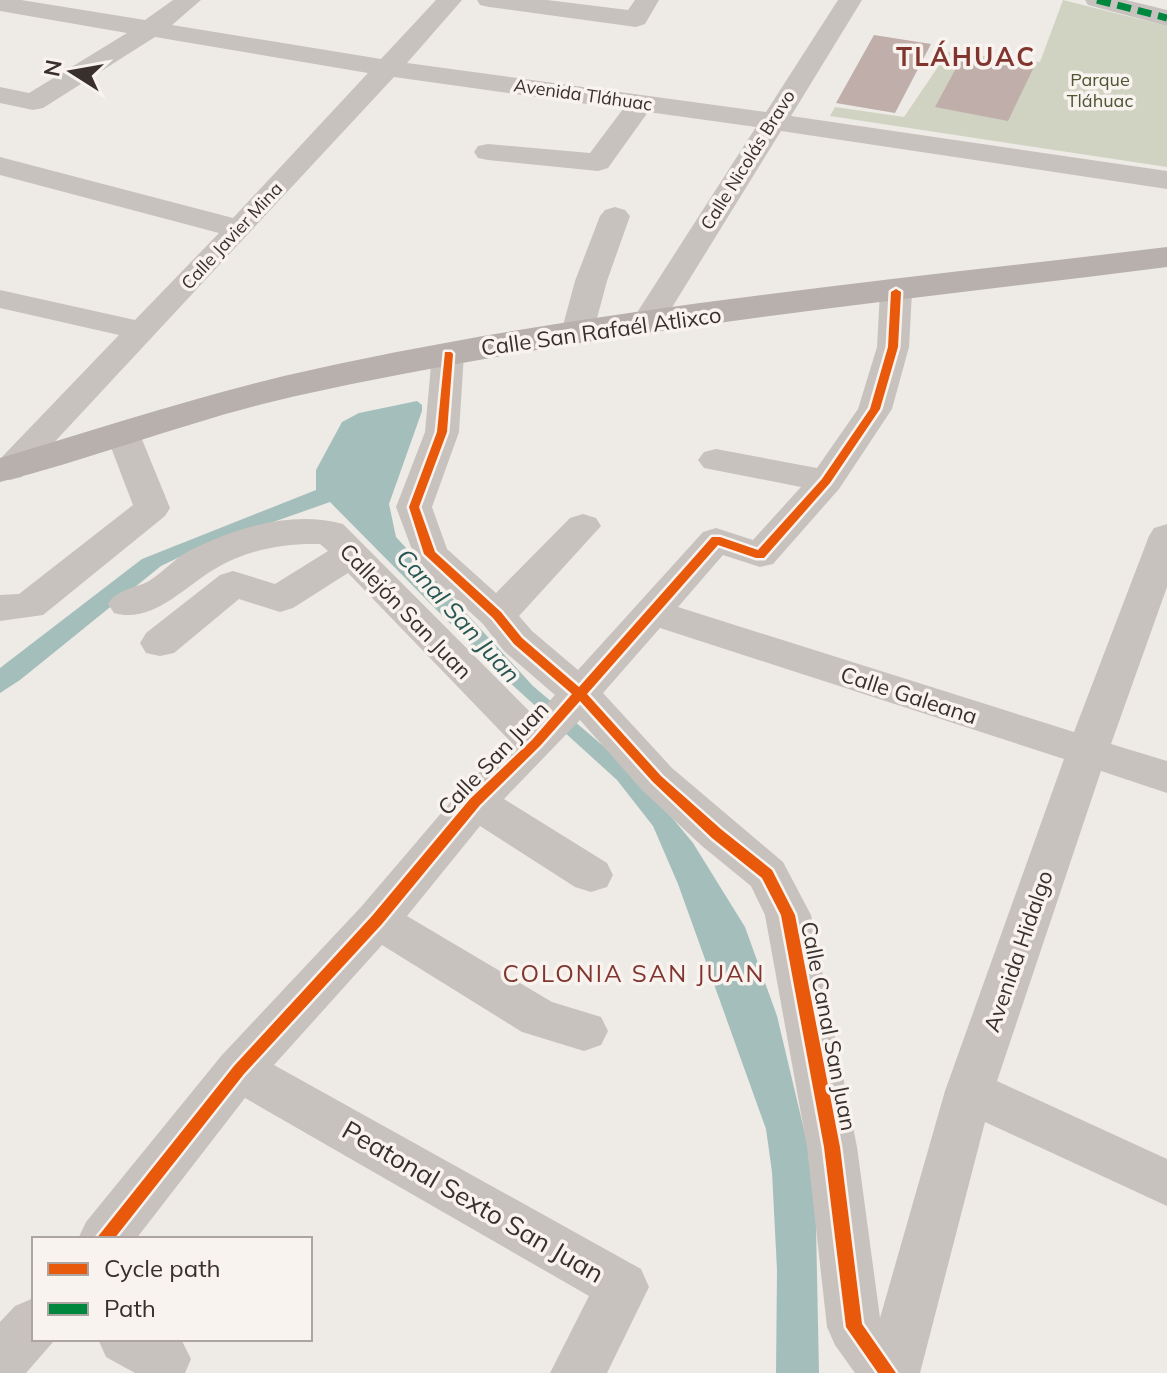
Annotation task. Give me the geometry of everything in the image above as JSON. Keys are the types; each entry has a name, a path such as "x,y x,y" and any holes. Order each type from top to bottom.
{"main road":[{"name":"Calle San Rafaél Atlixco","path":"5,470 286,387 448,354 647,322 1167,257"}],"street":[{"path":"0,95 33,102 150,29 189,0"},
{"name":"Calle Javier Mina","path":"5,470 239,229 450,0"},
{"path":"489,0 641,9"},
{"name":"Calle Nicolás Bravo","path":"647,322 850,0"},
{"path":"1097,0 1167,18"},
{"name":"Avenida Tláhuac","path":"0,4 388,68 1167,180"},
{"path":"488,152 598,162 641,103"},
{"path":"0,166 239,229"},
{"path":"577,333 591,281 615,216"},
{"name":"Calle San Juan","path":"106,1237 239,1070 377,920 475,802 536,743 716,540 760,555 826,481 875,409 893,347 896,292"},
{"path":"0,299 142,331"},
{"name":"Calle Canal San Juan","path":"448,354 442,432 414,507 430,554 497,615 518,641 580,694 657,779 717,834 767,874 788,915 832,1147 854,1327 890,1373"},
{"path":"0,608 29,606 152,508 124,437"},
{"path":"716,460 826,481"},
{"path":"497,615 583,526"},
{"name":"Callejón San Juan","path":"127,604 162,590 200,561 254,538 289,531 330,532 536,743"},
{"name":"Avenida Hidalgo","path":"890,1373 969,1091 1087,752 1167,536"},
{"path":"160,643 233,584 280,599 350,554"},
{"name":"Calle Galeana","path":"652,612 1167,777"},
{"path":"475,802 591,875"},
{"path":"377,920 539,1018 584,1031"},
{"name":"Peatonal Sexto San Juan","path":"239,1070 622,1287 578,1373"},
{"path":"969,1091 1167,1183"},
{"path":"0,1361 32,1326"}],"green space":[{"name":"Parque Tláhuac","path":"1063,0 1167,26 1167,167 830,116 835,107 904,117 948,52 1040,62"}],"water":[{"name":"Canal San Juan","path":"417,401 422,405 422,411 389,504 396,537 533,686 608,750 674,820 693,843 745,927 777,1016 815,1176 819,1373 776,1373 777,1270 772,1172 766,1129 678,884 653,826 617,780 497,671 330,502 194,550 161,566 0,693 0,668 142,559 316,490 316,470 342,422 359,413"}],"building":[{"path":"874,35 931,44 895,113 836,103"},
{"path":"962,57 1033,69 1008,121 935,107"}],"marked path":[{"path":"1097,0 1167,18"}],"cycle path":[{"path":"106,1237 239,1070 377,920 475,802 536,743 716,540 760,555 826,481 875,409 893,347 896,292"},
{"path":"448,354 442,432 414,507 430,554 497,615 518,641 580,694 657,779 717,834 767,874 788,915 803,988 832,1147 854,1327 888,1373"}],"district":[{"name":"TLÁHUAC","path":"966,57"},
{"name":"COLONIA SAN JUAN","path":"634,974"}]}
